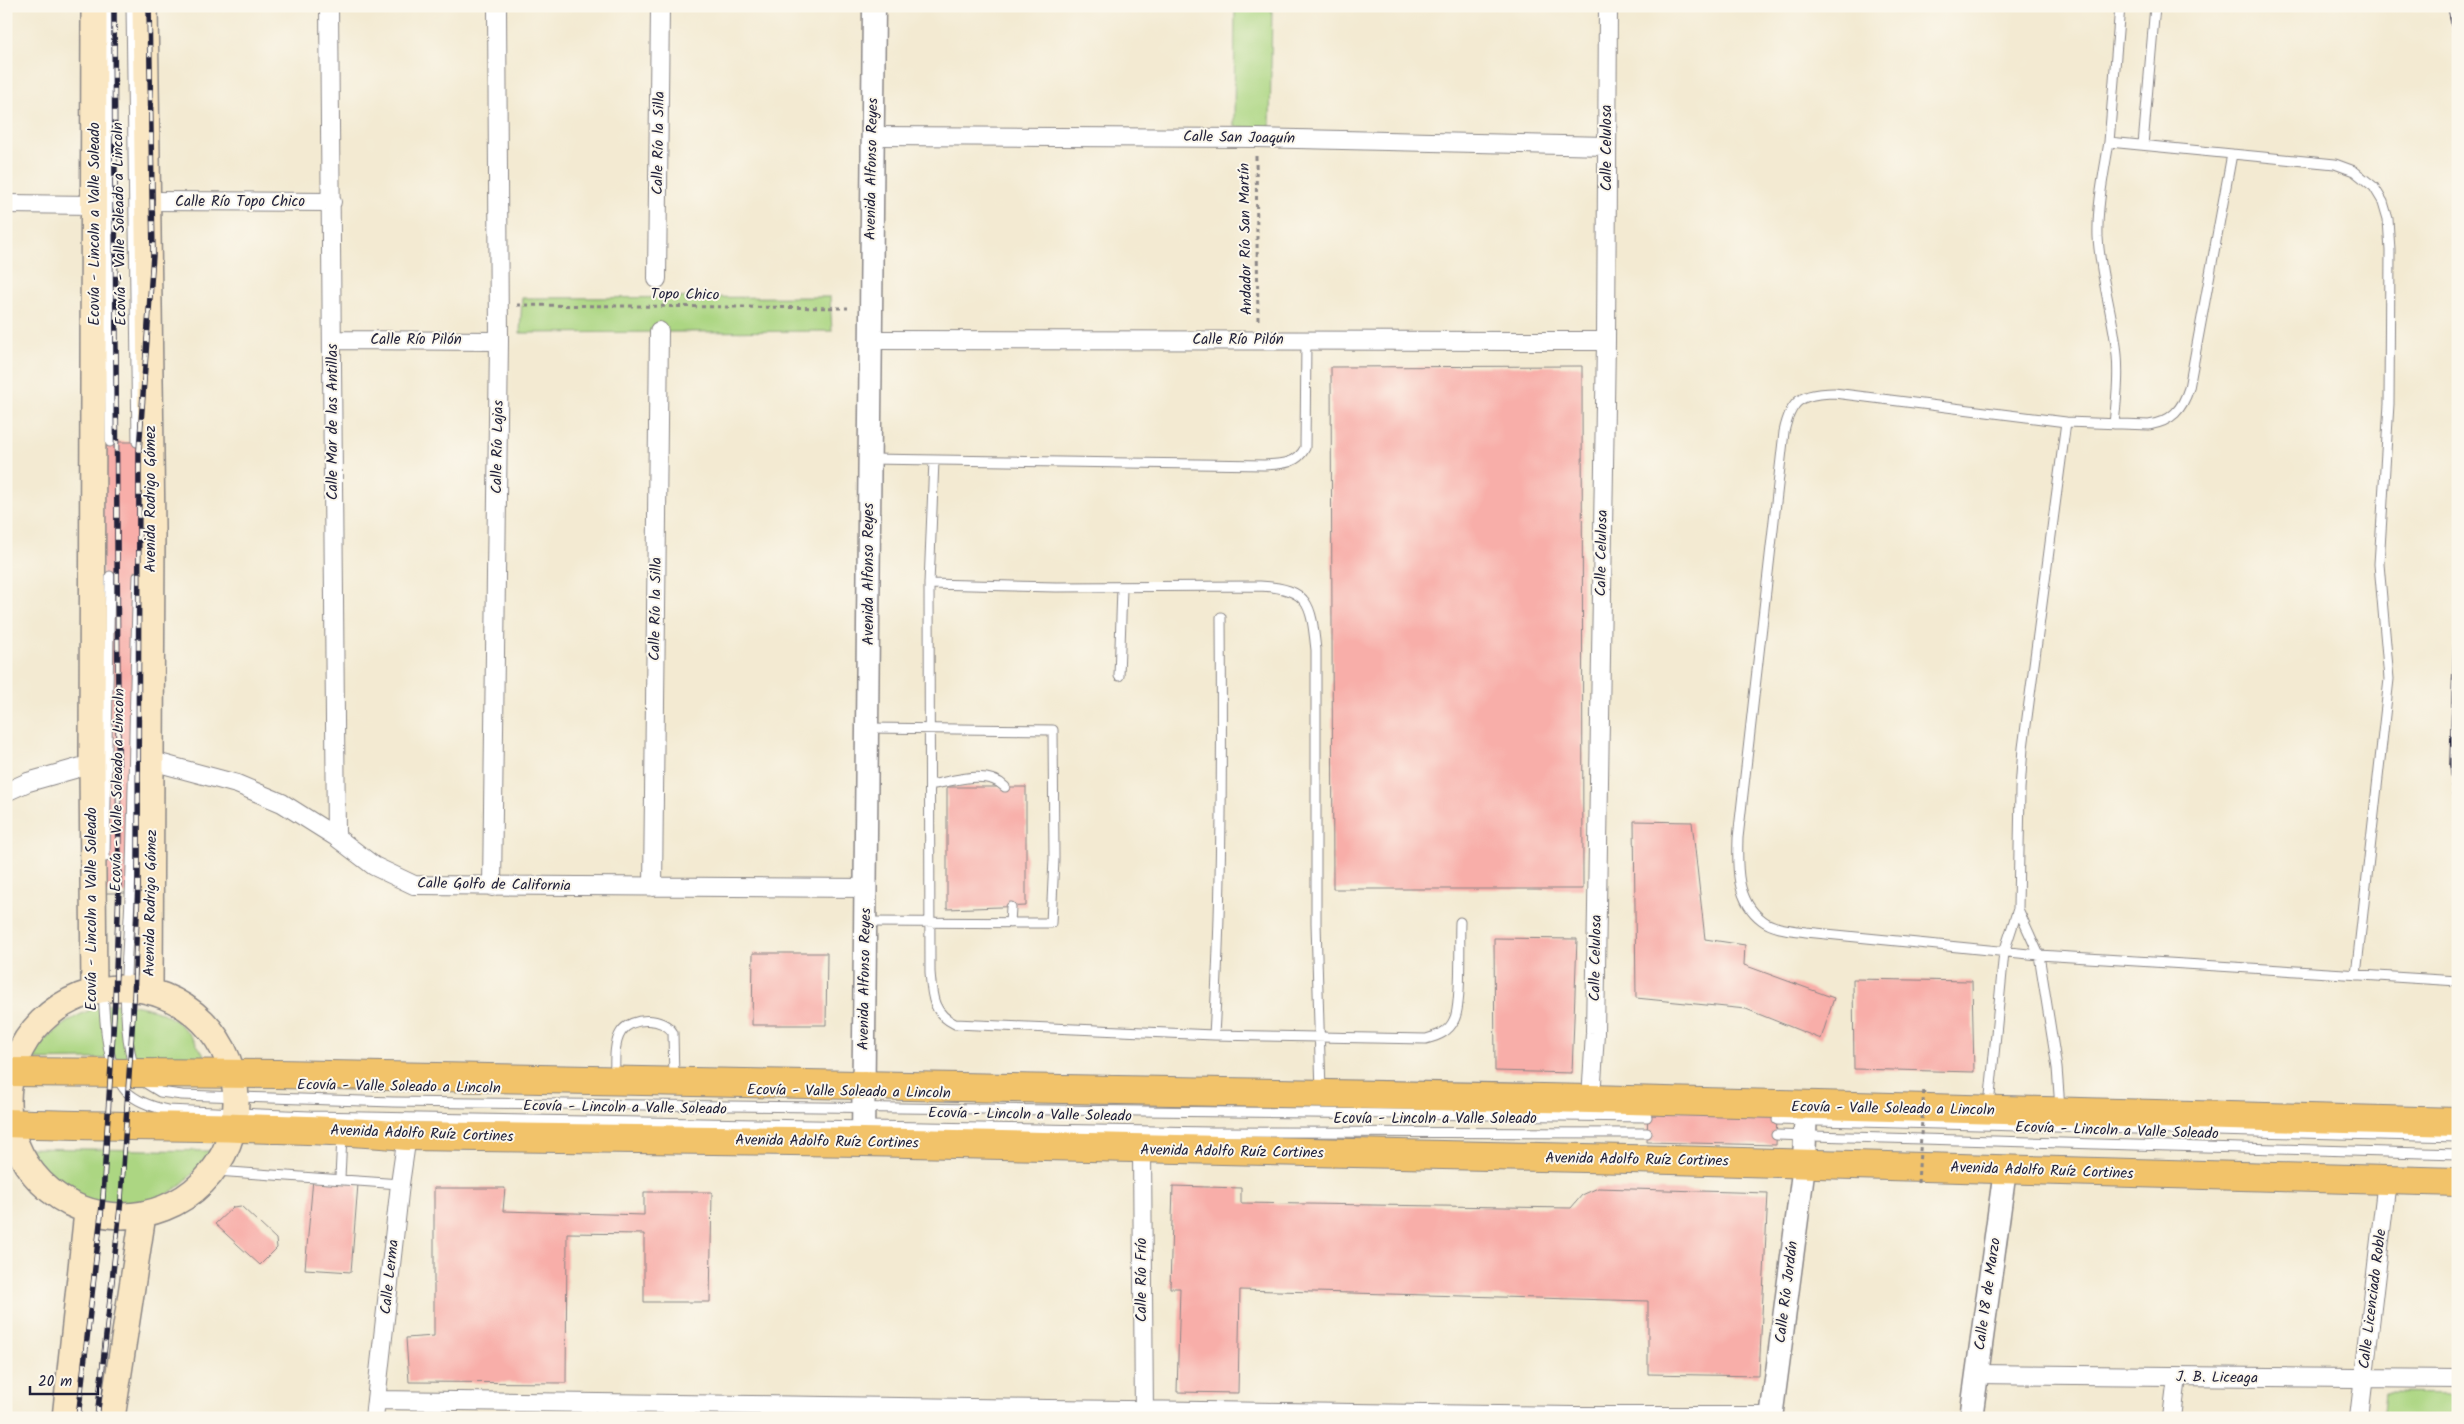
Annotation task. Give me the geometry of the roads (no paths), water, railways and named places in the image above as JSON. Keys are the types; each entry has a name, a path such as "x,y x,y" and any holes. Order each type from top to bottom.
{"main road":[{"path":"94,6 95,205 92,764 107,989"},
{"name":"Avenida Rodrigo Gómez","path":"146,6 152,761 150,991"},
{"path":"107,989 150,991 167,996 190,1010 210,1028 224,1050 235,1103 224,1156 216,1171 177,1203 143,1215 87,1212 58,1198 35,1178 17,1151 7,1123 8,1072 22,1044 41,1020 66,1002 107,989"},
{"name":"Avenida Adolfo Ruíz Cortines","path":"8,1072 125,1072 235,1103 343,1130 408,1136 1321,1095 1591,1099 1805,1120 1989,1110 2458,1122"},
{"name":"Avenida Adolfo Ruíz Cortines","path":"7,1123 152,1127 235,1103 615,1081 674,1082 863,1115 1142,1150 1672,1160 2458,1182"},
{"path":"65,1418 87,1212"},
{"path":"112,1418 143,1215"}],"street":[{"name":"Calle Mar de las Antillas","path":"330,6 336,837"},
{"name":"Calle Río Lajas","path":"492,887 499,341 496,6"},
{"name":"Calle Río la Silla","path":"656,279 660,6"},
{"name":"Avenida Alfonso Reyes","path":"863,1115 867,888 870,308 874,6"},
{"name":"Calle Celulosa","path":"1591,1099 1595,1033 1606,341 1608,6"},
{"name":"Calle San Joaquín","path":"872,136 1256,138 1607,146"},
{"name":"Calle Río Topo Chico","path":"148,201 332,202"},
{"path":"6,204 95,205"},
{"name":"Calle Río la Silla","path":"654,887 659,331"},
{"name":"Calle Río Pilón","path":"333,340 499,341"},
{"name":"Calle Río Pilón","path":"870,340 1606,341"},
{"name":"Calle Golfo de California","path":"152,761 237,784 282,804 336,837 374,866 414,886 867,888"},
{"path":"6,792 28,782 92,764"},
{"name":"Calle Río Jordán","path":"1771,1417 1804,1165 1805,1120"},
{"name":"Calle Lerma","path":"374,1418 400,1184 408,1136"},
{"name":"Calle Río Frío","path":"1142,1150 1144,1414"},
{"name":"Calle 18 de Marzo","path":"1971,1418 2005,1170"},
{"name":"Calle Licenciado Roble","path":"2359,1418 2387,1180"},
{"name":"J. B. Liceaga","path":"1977,1374 2458,1379"},
{"path":"2172,1418 2177,1377"},
{"path":"376,1400 1144,1414 1771,1417"}],"lane":[{"name":"Ecovía - Lincoln a Valle Soleado","path":"107,6 110,442"},
{"name":"Ecovía - Valle Soleado a Lincoln","path":"131,6 137,442"},
{"path":"2114,424 2118,363 2112,318 2101,271 2098,213 2109,142 2120,6"},
{"path":"2143,145 2155,6"},
{"path":"2109,142 2335,164 2354,171 2374,187 2383,202 2388,219 2390,295 2389,404 2379,564 2389,679 2356,975"},
{"path":"2232,154 2184,402 2173,417 2161,423 2066,422 1834,393 1804,397 1795,403 1788,413 1784,432 1738,838 1737,867 1741,889 1750,906 1762,920 1780,928 2039,956 2458,982"},
{"path":"869,459 1266,465 1290,462 1302,454 1305,448 1306,340"},
{"path":"1989,1110 2004,952 2018,909 2020,789 2023,748 2066,422"},
{"path":"934,460 930,584 930,972 933,1001 938,1011 946,1019 955,1024 1214,1035 1426,1039 1440,1035 1455,1020 1458,1003 1460,922"},
{"name":"Ecovía - Lincoln a Valle Soleado","path":"105,871 110,576"},
{"name":"Ecovía - Valle Soleado a Lincoln","path":"125,1072 128,1046 107,989 130,898 138,576"},
{"path":"930,584 1122,588 1277,587 1299,595 1307,604 1313,619 1316,650 1316,923 1321,1095"},
{"path":"1119,676 1122,588"},
{"path":"1214,1035 1217,975 1221,741 1220,617"},
{"path":"866,922 1052,923 1054,859 1053,730 868,728"},
{"path":"930,785 984,777 999,781 1006,787"},
{"path":"1010,923 1011,907"},
{"path":"2018,909 2039,956 2057,1068 2060,1112"},
{"name":"Ecovía - Lincoln a Valle Soleado","path":"104,940 109,1048 125,1072 131,1095 158,1108 235,1103 320,1117 863,1115 1211,1132 1648,1133"},
{"path":"615,1081 617,1042 621,1031 629,1025 651,1021 662,1022 670,1027 673,1033 674,1082"},
{"name":"Ecovía - Valle Soleado a Lincoln","path":"235,1103 393,1102 863,1115 1300,1114 1648,1117"},
{"name":"Ecovía - Valle Soleado a Lincoln","path":"1777,1120 2458,1137"},
{"name":"Ecovía - Lincoln a Valle Soleado","path":"1776,1135 1805,1120 2458,1154"},
{"path":"340,1178 343,1130"},
{"path":"216,1171 340,1178 400,1184"}],"railway":[{"path":"78,1418 103,1197 115,999 119,886 114,6"},
{"path":"97,1418 121,1199 134,999 138,887 139,451 153,255 149,6"},
{"path":"2450,6 2458,50"},
{"path":"2458,571 2452,765 2458,814"}]}
